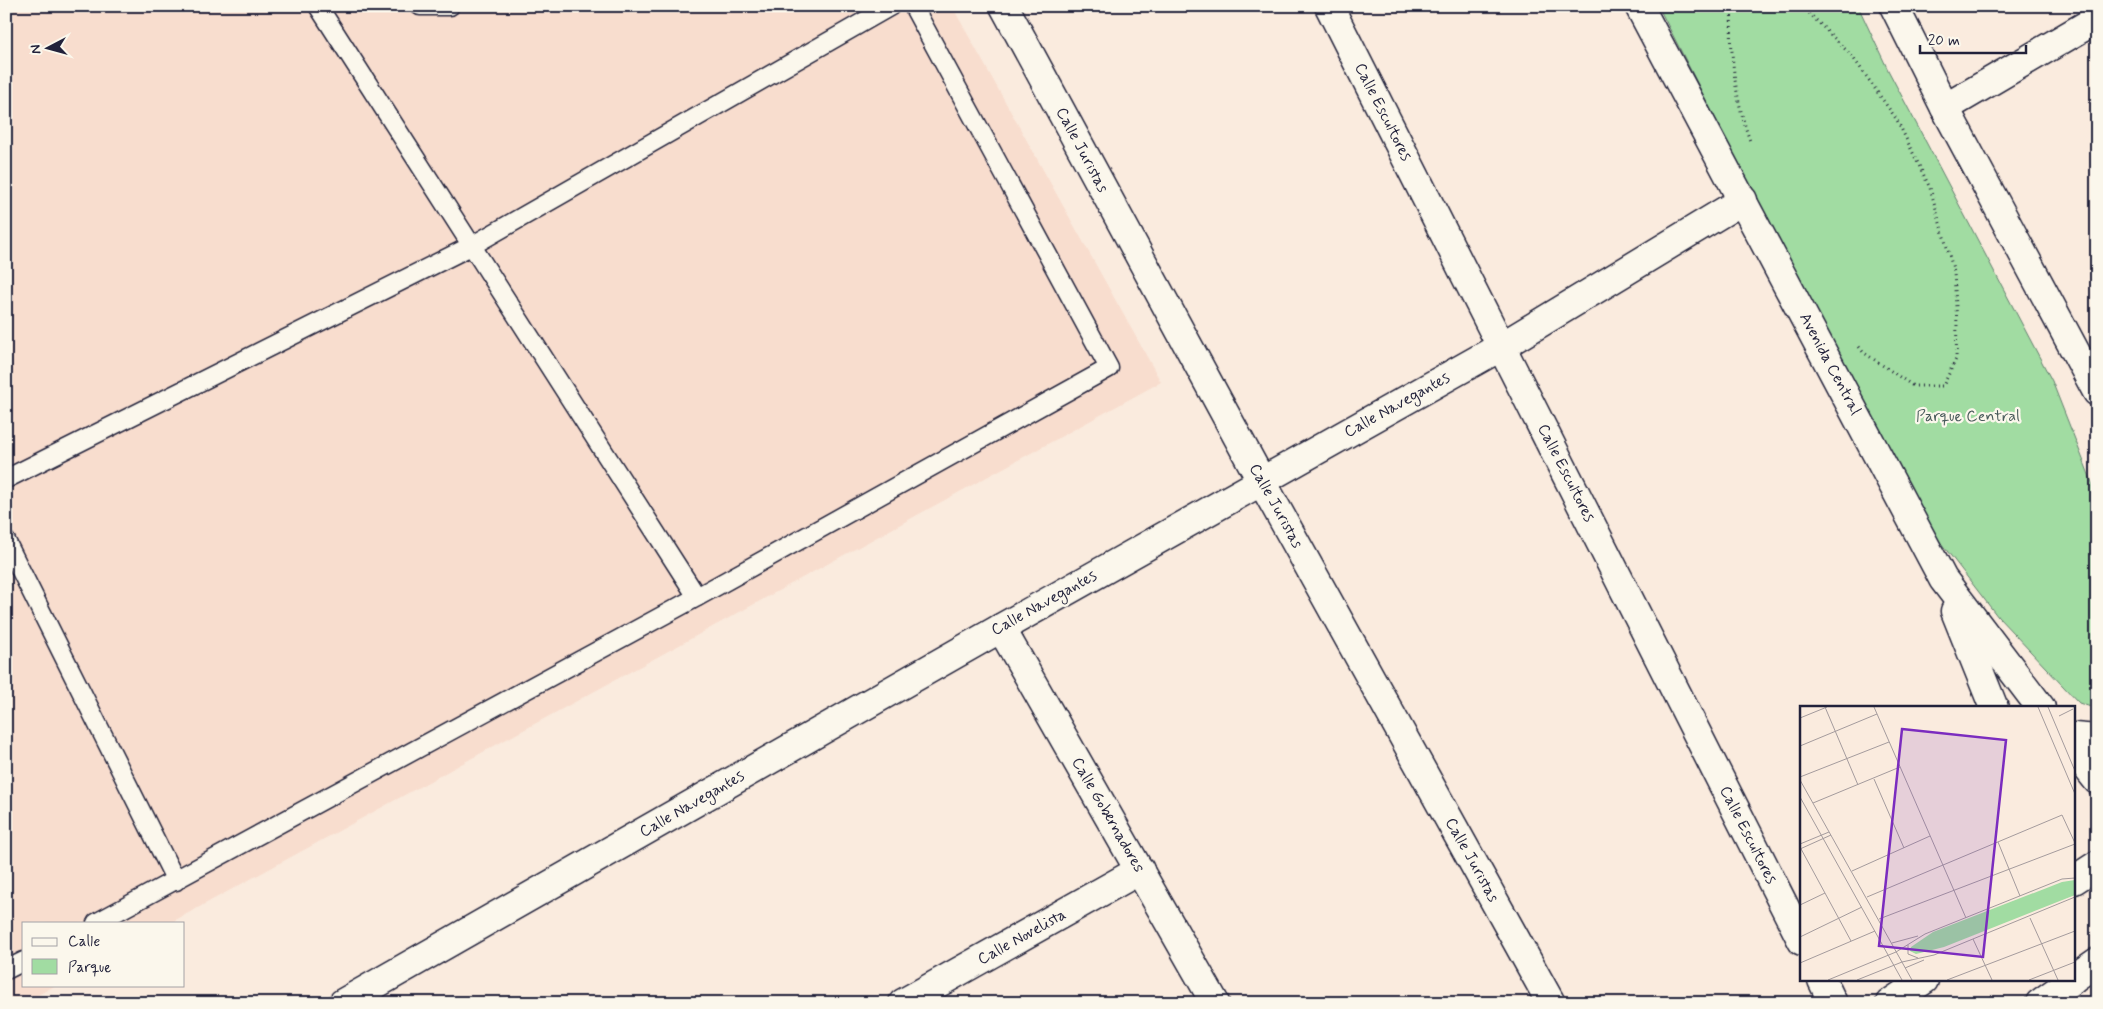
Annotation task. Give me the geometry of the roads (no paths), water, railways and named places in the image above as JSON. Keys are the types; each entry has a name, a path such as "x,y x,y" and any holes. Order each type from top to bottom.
{"street":[{"name":"Calle Juristas","path":"1004,6 1262,482 1551,1003"},
{"name":"Calle Escultores","path":"1329,6 1800,937"},
{"name":"Avenida Central","path":"1640,6 1943,579 2039,706"},
{"path":"1894,6 1945,108 2097,392"},
{"path":"1945,108 2097,19"},
{"name":"Calle Navegantes","path":"360,999 1001,628 1502,346 1744,200"},
{"path":"1943,579 1993,706"},
{"name":"Calle Gobernadores","path":"1001,628 1215,1003"},
{"path":"2076,737 2097,739"},
{"path":"2076,754 2097,780"},
{"path":"2076,879 2097,865"},
{"name":"Calle Novelista","path":"903,1003 1140,870"},
{"path":"2076,977 2097,962"},
{"path":"1823,982 1833,1003"},
{"path":"1890,1003 1921,982"},
{"path":"2040,1003 2069,982"}],"lane":[{"path":"420,6 450,6"},
{"path":"6,479 473,245 891,6"},
{"path":"98,922 697,597 1109,368 913,6"},
{"path":"322,7 697,597"},
{"path":"6,541 176,881"},
{"path":"6,970 22,962"}],"park label":[{"name":"Parque Central","path":"1968,416"}]}
